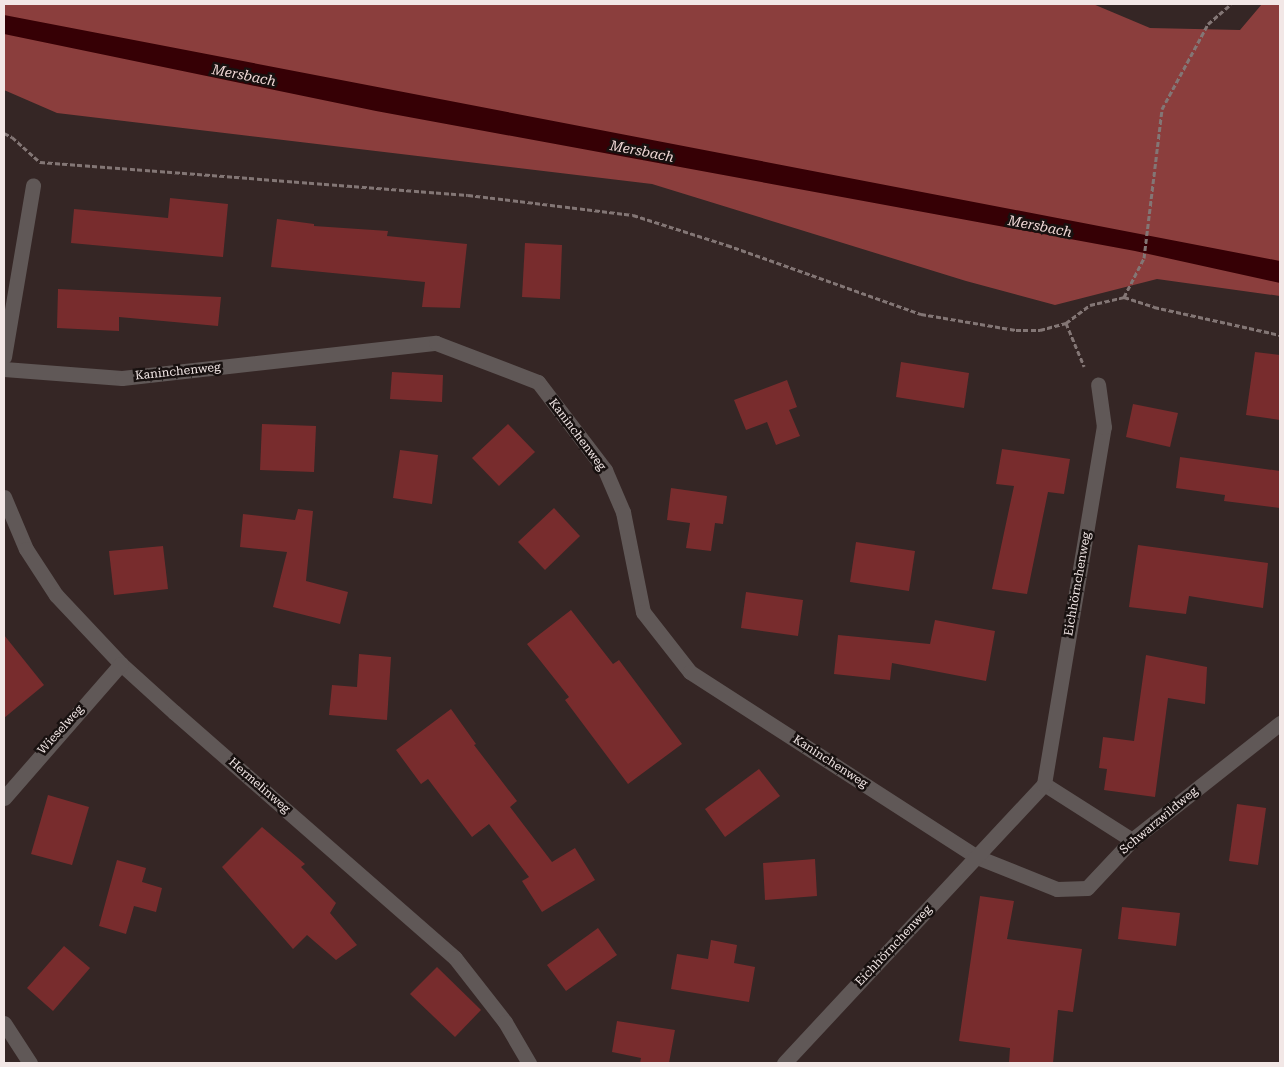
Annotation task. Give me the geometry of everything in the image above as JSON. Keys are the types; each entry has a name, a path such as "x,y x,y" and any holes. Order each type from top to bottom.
{"street":[{"path":"4,357 33,185"},
{"name":"Kaninchenweg","path":"4,369 122,378 436,343 538,382 605,470 623,512 643,612 690,672 977,857"},
{"name":"Eichhörnchenweg","path":"784,1063 1044,784 1104,428 1098,384"},
{"name":"Hermelinweg","path":"4,497 26,549 56,595 121,664 456,958 505,1022 530,1063"},
{"name":"Wieselweg","path":"4,798 121,664"},
{"name":"Schwarzwildweg","path":"977,857 1057,889 1087,888 1132,840 1280,723"},
{"path":"1044,784 1132,840"},
{"path":"4,1023 30,1063"}],"path":[{"path":"1124,297 1144,258 1150,225 1162,109 1208,24 1231,4"},
{"path":"4,133 12,137 40,162 459,194 633,215 727,245 921,314 1016,330 1040,330 1066,323 1090,305 1124,297 1154,307 1280,335"},
{"path":"1066,323 1080,361 1098,384"}],"shaded area":[{"path":"4,4 1093,4 1150,28 1240,30 1262,4 1280,4 1280,296 1157,279 1055,305 966,281 652,184 57,113 4,90"}],"water":[{"name":"Mersbach","path":"4,15 1280,261 1280,283 1135,251 376,111 4,34"}],"building":[{"path":"170,198 228,204 223,257 71,243 74,209 168,218"},
{"path":"277,219 314,224 314,226 388,231 387,236 467,244 460,308 422,307 425,282 271,267"},
{"path":"525,243 562,245 560,299 522,297"},
{"path":"58,289 221,297 218,326 119,317 119,331 57,328"},
{"path":"1255,352 1280,355 1280,420 1246,415"},
{"path":"901,362 969,373 964,408 896,397"},
{"path":"392,372 443,375 442,402 390,399"},
{"path":"787,380 797,407 789,410 800,436 776,445 767,422 746,430 734,400"},
{"path":"1133,404 1178,413 1170,447 1126,437"},
{"path":"262,424 316,426 314,472 260,470"},
{"path":"508,424 535,452 499,486 472,458"},
{"path":"1002,449 1070,459 1064,494 1048,492 1027,594 992,589 1014,486 996,484"},
{"path":"400,450 438,455 432,504 393,498"},
{"path":"1180,457 1280,471 1280,508 1224,501 1225,495 1176,488"},
{"path":"671,488 727,496 723,524 715,523 711,551 686,548 690,523 667,520"},
{"path":"554,508 580,536 545,570 518,542"},
{"path":"298,509 313,511 306,581 348,592 340,624 273,607 287,552 240,547 243,514 295,520"},
{"path":"856,542 915,551 909,591 850,582"},
{"path":"1138,545 1268,563 1263,608 1189,596 1186,614 1129,607"},
{"path":"163,546 168,589 114,595 109,551"},
{"path":"746,592 803,600 798,636 741,628"},
{"path":"571,610 613,664 619,660 682,744 628,784 565,700 569,697 527,644"},
{"path":"935,620 995,631 986,681 892,663 890,680 834,674 838,635 930,644"},
{"path":"4,635 44,685 4,718"},
{"path":"359,654 391,657 387,720 329,715 332,685 357,687"},
{"path":"1146,655 1207,667 1205,704 1168,698 1155,797 1104,790 1107,769 1099,768 1103,737 1134,741"},
{"path":"451,709 476,744 474,745 517,801 510,807 552,862 575,848 595,880 542,912 522,881 529,877 489,824 472,837 428,779 421,784 396,750"},
{"path":"759,769 780,796 725,837 705,809"},
{"path":"48,795 89,807 72,865 31,854"},
{"path":"1237,804 1266,808 1258,865 1229,861"},
{"path":"262,827 305,864 301,867 336,903 330,913 357,945 336,960 307,935 293,949 222,867"},
{"path":"815,859 817,896 765,900 763,863"},
{"path":"117,860 146,868 142,882 162,888 156,912 134,906 126,934 99,926"},
{"path":"980,896 1014,901 1007,939 1082,949 1073,1012 1058,1010 1053,1063 1009,1063 1010,1048 959,1041"},
{"path":"1122,907 1180,913 1176,946 1118,939"},
{"path":"598,928 617,955 566,991 547,965"},
{"path":"711,940 737,945 734,963 755,967 749,1002 671,989 677,954 708,959"},
{"path":"64,946 90,968 53,1011 27,988"},
{"path":"437,967 481,1010 455,1037 410,994"},
{"path":"617,1021 675,1030 669,1063 640,1063 641,1058 612,1052"}]}
